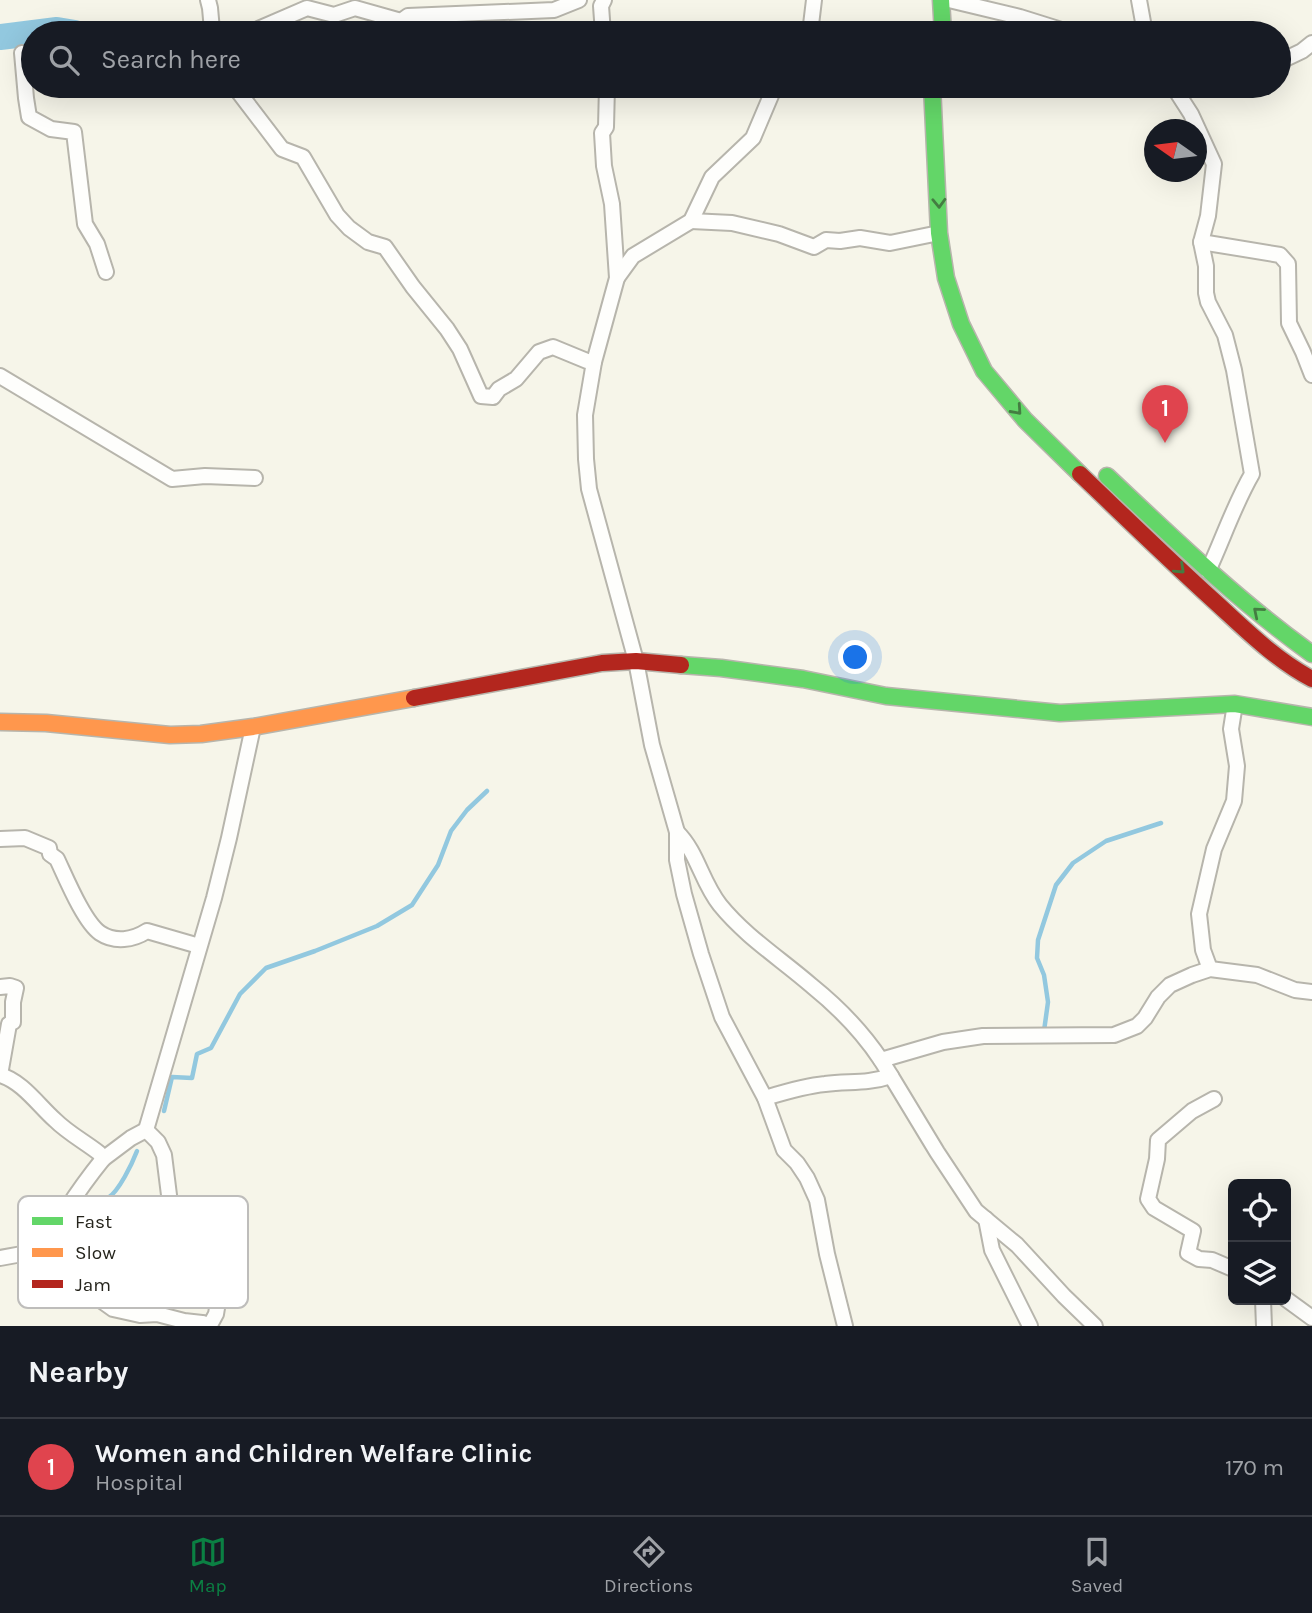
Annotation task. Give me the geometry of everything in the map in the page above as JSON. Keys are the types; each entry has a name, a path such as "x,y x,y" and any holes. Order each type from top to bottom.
{"main road":[{"path":"930,0 931,21"},
{"path":"941,0 942,21"},
{"path":"933,98 939,233 946,278 961,324 984,371 1025,420 1151,543 1256,639 1297,671 1312,679"},
{"path":"947,98 953,205"},
{"path":"963,277 975,321 992,354"},
{"path":"1006,373 1030,401"},
{"path":"1097,467 1208,571 1312,654"},
{"path":"0,722 46,723 170,735 201,734 253,727 602,663 636,661 721,668 803,679 886,696 1060,713 1235,704 1312,717"}],"street":[{"path":"208,0 211,21"},
{"path":"277,21 307,8 334,16 353,4 401,21 408,16 554,10 579,0"},
{"path":"811,21 814,0"},
{"path":"949,0 1033,21"},
{"path":"1139,0 1143,21"},
{"path":"600,2 602,21"},
{"path":"1291,57 1309,50"},
{"path":"26,98 29,117 51,129 74,132 85,224 97,244 106,272"},
{"path":"243,98 282,149 303,157 337,215 349,228 368,242 385,247 460,349 481,396 493,397 499,389 516,379 539,352 546,349 553,347 594,362"},
{"path":"607,98 606,127 602,133 604,166 612,204 617,278 594,362 585,415 589,489 636,661 652,745 677,832 677,860 684,894 708,976 722,1017 765,1098 784,1150 807,1178 817,1200 845,1326"},
{"path":"617,278 633,256 691,221 712,177 753,138 770,98"},
{"path":"1181,98 1214,164 1208,216 1201,242 1208,302 1225,335 1234,370 1252,474 1208,571"},
{"path":"691,221 732,223 779,234 814,247 826,240 860,239 890,243 939,233"},
{"path":"1201,242 1280,255 1284,259 1288,264 1289,323 1312,375"},
{"path":"0,376 172,479 205,476 255,478"},
{"path":"1210,969 1203,950 1199,914 1211,859 1234,801 1237,766 1231,729 1235,704"},
{"path":"75,1196 103,1159 145,1130 229,838 253,727"},
{"path":"677,832 690,846 706,882 720,904 747,932 813,986 846,1018 881,1060 976,1211 1017,1245 1063,1296 1095,1326"},
{"path":"0,839 25,838 49,848 83,911 98,932 113,939 135,939 147,931 199,946"},
{"path":"881,1060 943,1042 983,1036 1114,1035 1137,1026 1170,985 1210,969 1257,975 1295,990 1312,992"},
{"path":"0,987 16,988 13,1022 9,1024 0,1075 34,1098 55,1121 99,1153 103,1159"},
{"path":"765,1098 794,1089 827,1084 874,1082 891,1076"},
{"path":"1214,1099 1192,1111 1158,1140 1157,1160 1148,1199 1154,1208 1193,1231 1188,1253 1228,1267"},
{"path":"145,1130 158,1142 164,1155 169,1196"},
{"path":"986,1219 992,1250 1030,1326"},
{"path":"0,1258 18,1255"},
{"path":"1291,1302 1312,1318"},
{"path":"1263,1305 1264,1326"},
{"path":"112,1308 210,1325 217,1308"}],"waterway":[{"path":"0,37 21,34"},
{"path":"164,1111 172,1077 192,1078 197,1054 211,1048 240,994 266,968 377,926 412,905 438,865 451,831 467,810 487,791"},
{"path":"1044,1031 1048,1002 1044,975 1037,958 1038,940 1056,885 1073,863 1106,841 1161,823"},
{"path":"111,1196 125,1177 137,1151"}],"traffic: fast":[{"path":"941,0 942,21"},
{"path":"933,98 939,233 946,278 961,324 984,371 1025,420 1080,474"},
{"path":"1107,476 1232,591 1312,654"},
{"path":"681,665 803,679 886,696 1060,713 1235,704 1312,717"}],"traffic: slow":[{"path":"0,722 46,723 170,735 201,734 414,698"}],"traffic: jam":[{"path":"1080,474 1248,632 1272,653 1312,679"},
{"path":"414,698 602,663 636,661 681,665"}],"place":[{"name":"Women and Children Welfare Clinic","path":"1165,443"}]}
